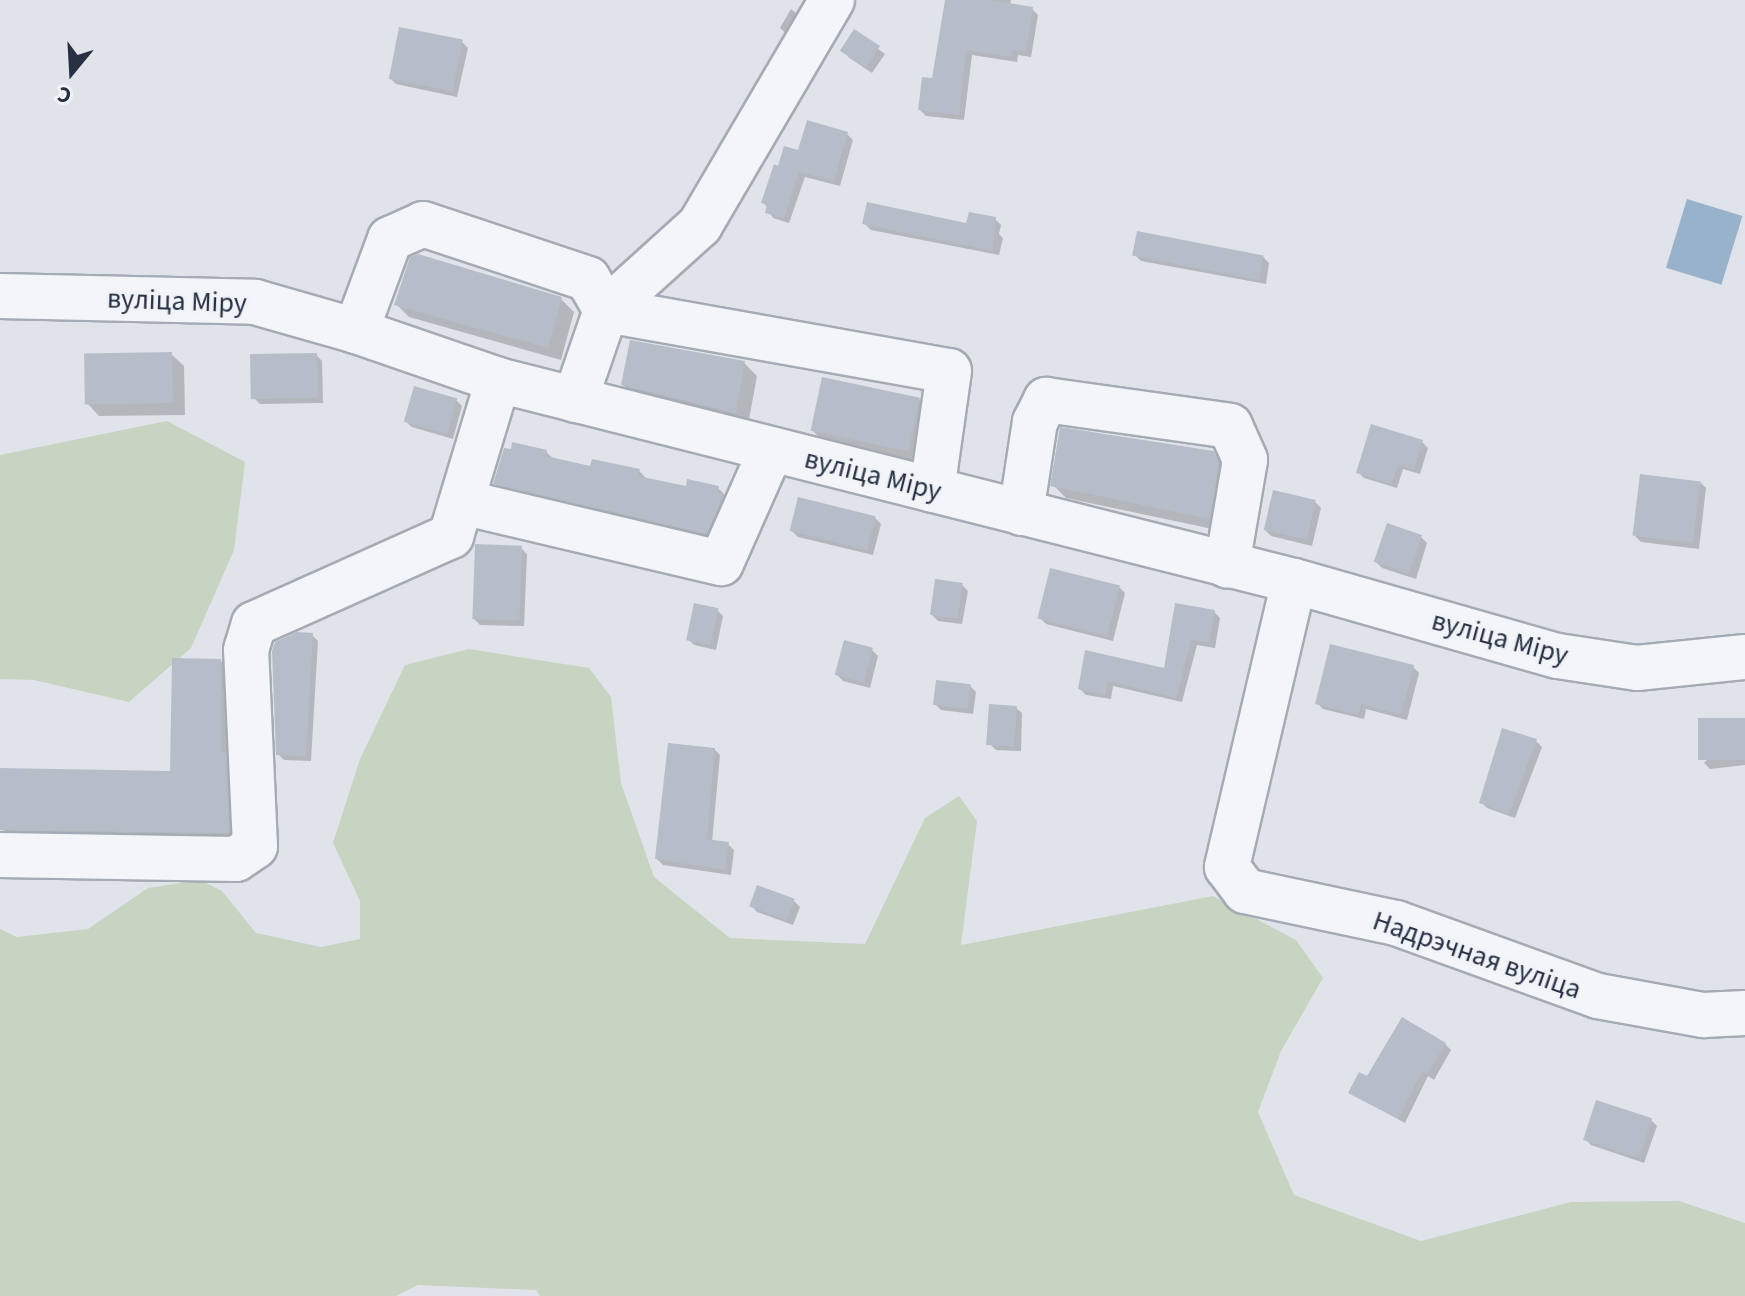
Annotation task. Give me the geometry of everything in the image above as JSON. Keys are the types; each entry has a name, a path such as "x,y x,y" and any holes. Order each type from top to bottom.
{"street":[{"path":"575,400 606,310 700,225 832,0"},
{"path":"356,331 390,239 423,224 588,279 606,310 949,371 932,490"},
{"name":"вуліца Міру","path":"0,296 255,302 356,331 498,380 1294,581 1558,656 1637,668 1745,657"},
{"path":"0,855 236,859 255,846 246,650 254,624 451,536 498,380"},
{"path":"1021,513 1035,422 1046,400 1230,426 1245,460 1227,565"},
{"path":"462,502 721,563 771,450"},
{"name":"Надрэчная вуліца","path":"1294,581 1227,867 1245,891 1396,923 1598,996 1703,1015 1745,1013"}],"green space":[{"path":"167,421 245,462 234,550 191,648 129,702 34,680 0,679 0,455"},
{"path":"469,649 589,668 611,697 621,783 654,877 730,938 865,944 925,818 959,796 977,821 961,945 1213,896 1296,940 1323,978 1281,1051 1258,1112 1294,1195 1421,1241 1571,1202 1679,1201 1745,1223 1745,1296 540,1296 536,1290 418,1285 396,1296 0,1296 0,929 17,937 88,929 148,888 200,880 222,891 256,933 321,947 360,939 360,901 333,843 360,759 405,665"}],"water":[{"path":"1687,199 1742,216 1721,285 1666,268"}],"building":[{"path":"945,0 989,0 1033,7 1026,52 1013,50 1012,57 966,50 959,115 918,110 922,77 932,78"},
{"path":"399,27 463,39 453,91 389,79"},
{"path":"854,29 880,46 866,68 840,51"},
{"path":"807,120 848,132 834,181 799,172 784,218 765,213 767,205 761,203 774,164 778,166 784,146 798,150"},
{"path":"867,202 966,223 969,212 996,217 993,251 862,224"},
{"path":"1137,231 1264,256 1259,280 1132,256"},
{"path":"418,254 562,297 548,348 394,305 410,257"},
{"path":"630,340 745,361 736,413 621,385"},
{"path":"172,352 173,403 85,405 84,354"},
{"path":"317,353 318,398 251,399 250,354"},
{"path":"822,377 920,398 908,452 811,431"},
{"path":"414,386 457,398 447,434 404,422"},
{"path":"1371,424 1423,440 1414,469 1398,465 1391,484 1356,473"},
{"path":"1060,427 1214,451 1219,463 1210,519 1050,486"},
{"path":"512,442 547,450 546,456 590,466 592,459 640,469 638,476 686,486 687,479 719,486 718,493 724,494 707,534 493,484 504,448 511,449"},
{"path":"1640,474 1701,481 1693,543 1632,536"},
{"path":"1273,490 1316,500 1307,540 1264,530"},
{"path":"798,497 876,516 867,550 790,531"},
{"path":"1387,523 1422,535 1409,574 1374,562"},
{"path":"475,544 522,546 519,621 472,619"},
{"path":"1050,568 1120,585 1107,636 1037,618"},
{"path":"935,579 963,583 958,619 930,615"},
{"path":"694,603 718,608 711,645 686,640"},
{"path":"1175,603 1215,610 1209,643 1191,640 1176,698 1108,681 1105,695 1078,689 1085,650 1164,668"},
{"path":"297,632 313,633 306,756 276,755 272,651 275,642"},
{"path":"844,640 873,648 864,683 835,675"},
{"path":"1330,644 1414,665 1401,715 1361,704 1358,715 1315,704"},
{"path":"172,658 221,659 221,752 226,752 229,833 0,830 0,768 170,771"},
{"path":"936,680 971,684 968,709 933,705"},
{"path":"989,704 1017,706 1014,747 986,745"},
{"path":"1698,718 1745,718 1745,760 1698,760"},
{"path":"1502,728 1537,739 1509,814 1479,803"},
{"path":"668,743 715,748 707,839 729,842 725,870 655,859"},
{"path":"757,885 795,899 787,920 749,907"},
{"path":"1402,1017 1446,1043 1427,1075 1422,1072 1398,1119 1348,1093 1359,1072 1367,1076"},
{"path":"1596,1100 1652,1118 1639,1158 1583,1140"}]}
